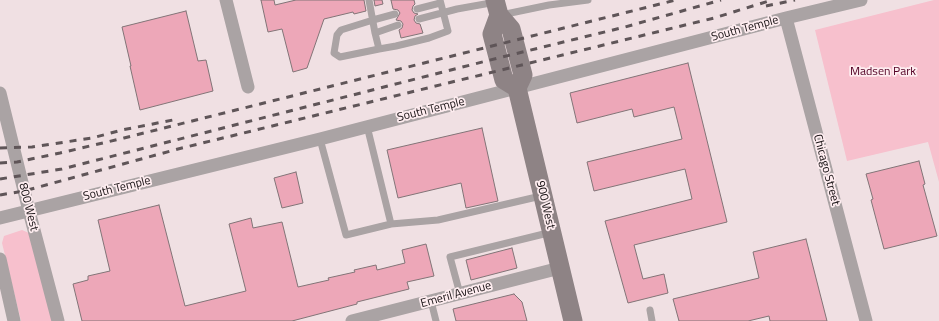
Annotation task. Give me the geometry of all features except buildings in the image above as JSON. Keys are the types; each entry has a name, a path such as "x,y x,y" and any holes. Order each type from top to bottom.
{"main road":[{"path":"497,6 492,34 504,80 516,88"},
{"name":"900 West","path":"516,88 573,321"}],"street":[{"path":"226,0 248,87"},
{"name":"South Temple","path":"0,218 320,139 786,18 861,0"},
{"name":"Chicago Street","path":"786,18 866,321"},
{"name":"800 West","path":"0,93 28,211 58,321"},
{"path":"0,259 14,321"},
{"name":"Emeril Avenue","path":"352,321 560,268"}],"lane":[{"path":"369,0 379,49"},
{"path":"419,19 442,12 497,6 549,5 588,0"},
{"path":"395,14 341,30 337,35 334,53 340,58 429,38 448,31 440,2 417,9"},
{"path":"375,33 398,25"},
{"path":"367,126 391,224"},
{"path":"320,139 346,235 391,224 438,220 543,196"},
{"path":"460,294 450,257 552,232"},
{"path":"431,301 436,321"},
{"path":"650,310 652,321"}],"green space":[{"name":"Madsen Park","path":"939,0 939,182 928,142 847,161 815,30"},
{"path":"22,230 29,233 52,321 21,321 2,243 4,236"}],"railway":[{"path":"0,163 17,162 124,138 676,0"},
{"path":"0,179 62,169 625,27 721,0"},
{"path":"0,195 24,191 178,149 714,18 772,0"},
{"path":"766,6 795,0"},
{"path":"0,148 32,147 92,138 122,130 173,120"}]}
